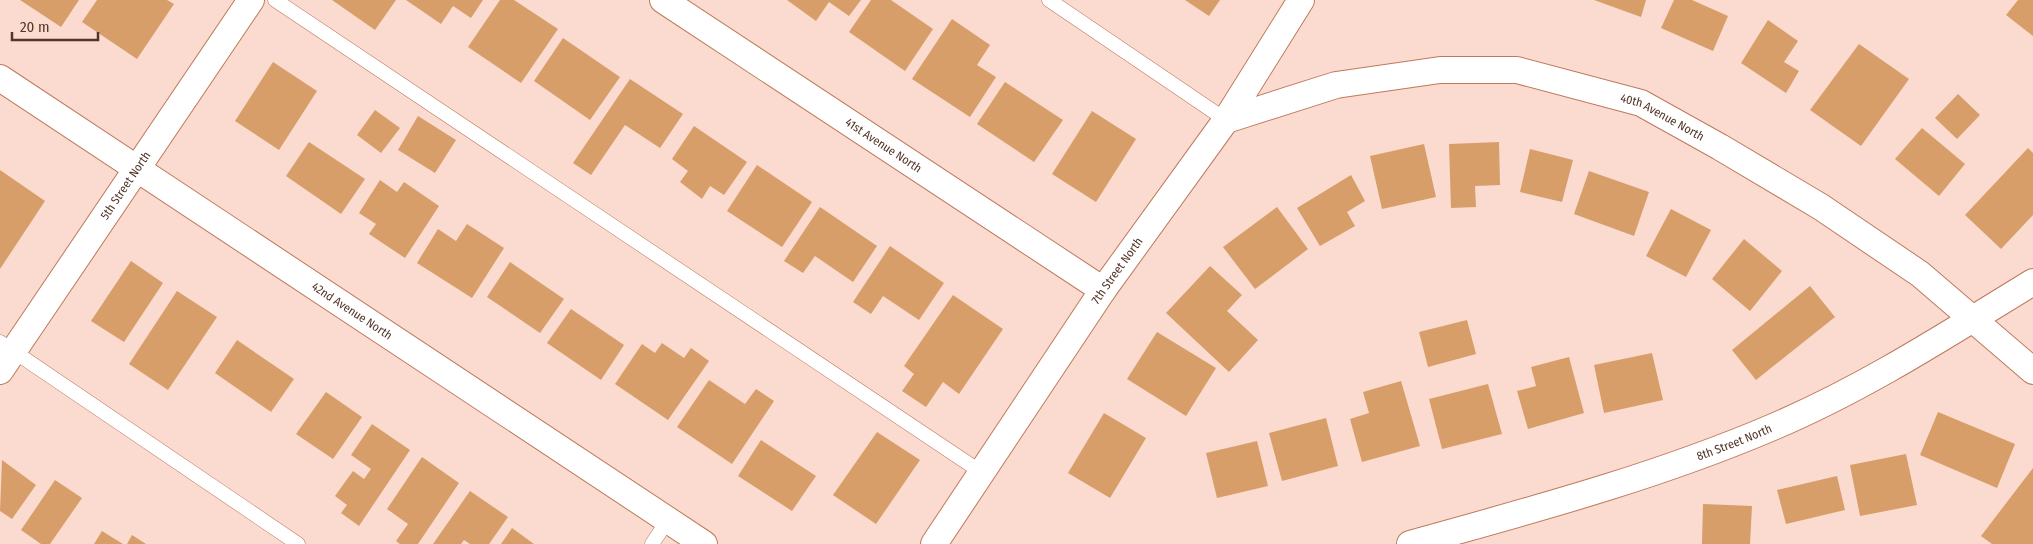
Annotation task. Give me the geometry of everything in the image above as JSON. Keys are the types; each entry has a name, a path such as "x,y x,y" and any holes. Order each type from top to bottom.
{"street":[{"name":"5th Street North","path":"4,354 136,169 251,0"},
{"name":"41st Avenue North","path":"663,0 1103,290"},
{"name":"7th Street North","path":"934,544 1103,290 1226,120 1301,0"},
{"name":"40th Avenue North","path":"1226,120 1336,85 1440,70 1517,70 1641,103 1821,207 1920,274 2033,371"},
{"name":"42nd Avenue North","path":"0,78 704,544"},
{"name":"8th Street North","path":"1410,544 1545,507 1683,462 1774,427 1914,356 2033,282"}],"lane":[{"path":"275,0 981,472"},
{"path":"1049,0 1226,120"},
{"path":"4,354 298,544"},
{"path":"652,544 668,520"}],"building":[{"path":"20,0 79,0 61,27"},
{"path":"97,0 167,0 174,4 137,59 82,22"},
{"path":"332,0 396,0 375,30"},
{"path":"406,0 483,0 471,18 453,6 441,24"},
{"path":"500,0 514,0 558,29 521,83 468,47"},
{"path":"787,0 861,0 849,16 829,2 816,21"},
{"path":"871,0 891,0 933,29 905,71 849,32"},
{"path":"1185,0 1220,0 1209,16"},
{"path":"1594,0 1646,0 1641,17"},
{"path":"1674,0 1692,0 1728,16 1713,51 1661,28"},
{"path":"2018,0 2033,0 2033,36 2006,15"},
{"path":"952,19 990,45 977,65 996,77 970,117 912,79"},
{"path":"1768,20 1798,41 1784,62 1799,71 1786,93 1741,63"},
{"path":"563,38 620,77 590,120 534,81"},
{"path":"1859,44 1909,79 1861,146 1810,110"},
{"path":"273,62 317,91 279,150 235,121"},
{"path":"630,79 683,114 660,148 625,125 591,175 573,163"},
{"path":"1005,82 1063,120 1034,162 977,124"},
{"path":"1958,94 1980,115 1957,139 1935,118"},
{"path":"375,110 400,128 381,153 357,135"},
{"path":"1092,111 1136,139 1096,202 1052,174"},
{"path":"418,116 456,140 435,173 398,150"},
{"path":"694,126 747,162 724,195 710,186 702,199 680,182 688,171 672,159"},
{"path":"1922,128 1965,164 1939,196 1895,159"},
{"path":"309,142 365,179 341,214 286,176"},
{"path":"1499,142 1500,185 1475,186 1476,207 1451,208 1449,144"},
{"path":"1424,144 1436,197 1382,209 1370,156"},
{"path":"2028,148 2033,153 2033,215 2001,249 1965,215"},
{"path":"1530,149 1573,160 1562,202 1520,192"},
{"path":"757,165 812,202 782,247 727,211"},
{"path":"0,170 45,201 0,269"},
{"path":"1589,171 1649,192 1634,236 1574,214"},
{"path":"1351,175 1365,201 1347,212 1355,226 1320,246 1297,208"},
{"path":"380,180 397,192 404,182 439,206 405,258 369,234 376,224 359,213"},
{"path":"820,207 877,246 853,282 815,256 803,273 784,261"},
{"path":"1277,207 1308,249 1255,289 1223,247"},
{"path":"1671,209 1711,230 1686,277 1646,256"},
{"path":"467,224 504,248 472,298 417,263 438,229 456,241"},
{"path":"1744,239 1782,271 1750,311 1712,279"},
{"path":"890,246 944,283 919,320 883,296 871,314 853,302"},
{"path":"131,261 163,283 124,342 91,321"},
{"path":"510,262 564,299 540,333 487,297"},
{"path":"1210,266 1242,295 1227,311 1258,340 1229,372 1166,313"},
{"path":"1810,286 1835,317 1756,380 1732,350"},
{"path":"177,291 217,317 168,390 129,364"},
{"path":"953,295 1003,329 959,394 943,382 926,407 902,391 914,374 904,366"},
{"path":"571,309 624,345 601,380 547,343"},
{"path":"1467,320 1476,354 1428,367 1419,332"},
{"path":"1157,332 1216,368 1186,416 1127,379"},
{"path":"237,340 294,379 271,412 215,373"},
{"path":"662,343 684,358 691,348 709,361 668,420 615,384 642,344 655,353"},
{"path":"1652,353 1663,400 1604,413 1594,365"},
{"path":"1569,357 1584,413 1528,429 1517,391 1536,386 1531,367"},
{"path":"709,380 745,404 756,389 774,401 732,464 677,427"},
{"path":"1401,381 1420,446 1362,462 1350,419 1369,413 1363,392"},
{"path":"1488,384 1502,434 1442,449 1429,399"},
{"path":"326,392 362,417 333,459 296,434"},
{"path":"1938,412 2015,444 1997,488 1920,455"},
{"path":"1104,413 1146,438 1110,498 1068,473"},
{"path":"1326,418 1338,466 1282,481 1269,433"},
{"path":"372,424 410,450 359,526 341,513 347,505 335,496 353,471 364,479 371,469 351,455"},
{"path":"877,432 920,460 876,524 833,495"},
{"path":"761,440 816,476 792,511 738,476"},
{"path":"1257,441 1268,486 1217,498 1206,453"},
{"path":"1906,454 1917,505 1860,516 1850,465"},
{"path":"422,457 459,483 418,544 400,544 396,541 408,524 387,509"},
{"path":"2,460 36,485 12,519 0,511"},
{"path":"2033,468 2033,544 1992,544 1981,536"},
{"path":"1837,476 1845,510 1786,524 1777,490"},
{"path":"55,480 82,498 50,544 41,544 21,530"},
{"path":"470,491 508,517 489,544 470,544 464,540 461,544 433,544"},
{"path":"1703,504 1752,506 1750,544 1702,544"},
{"path":"512,528 534,544 501,544"},
{"path":"102,531 123,544 94,544"},
{"path":"132,535 146,544 127,544"}]}
